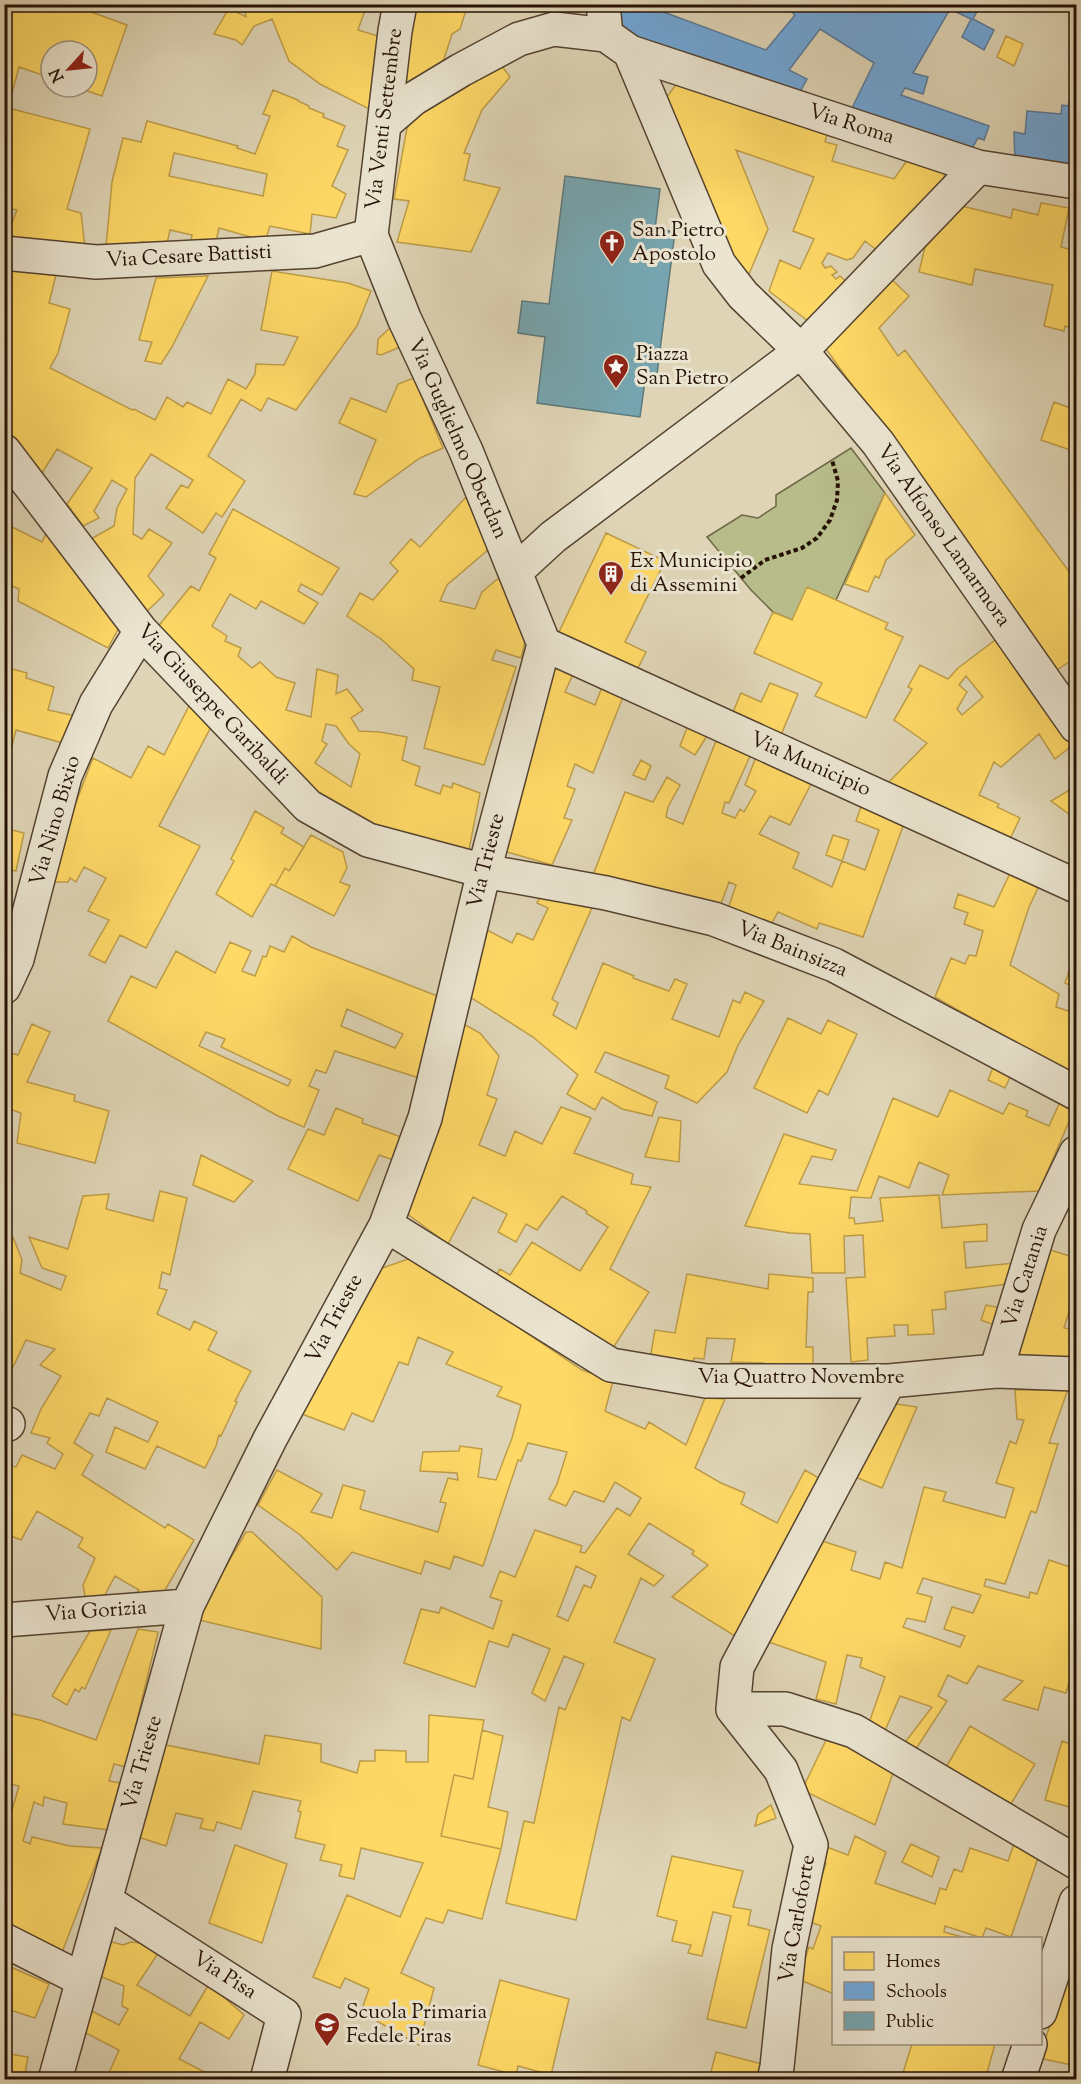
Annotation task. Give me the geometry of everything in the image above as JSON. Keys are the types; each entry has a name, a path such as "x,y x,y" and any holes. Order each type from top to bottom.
{"street":[{"name":"Via Venti Settembre","path":"371,235 400,4"},
{"name":"Via Roma","path":"384,124 413,99 519,39 554,29 613,31 978,167 1077,182"},
{"path":"613,31 718,264 742,295 801,351"},
{"path":"515,572 553,537 801,351 978,167"},
{"name":"Via Cesare Battisti","path":"4,254 96,262 315,251 371,235"},
{"name":"Via Guglielmo Oberdan","path":"371,235 404,318 466,451 544,644"},
{"name":"Via Alfonso Lamarmora","path":"801,351 878,442 1077,726"},
{"name":"Via Giuseppe Garibaldi","path":"4,451 141,631 308,806 368,840 484,871"},
{"name":"Via Nino Bixio","path":"4,987 17,958 65,776 96,704 141,631"},
{"name":"Via Trieste","path":"55,2079 187,1606 270,1439 386,1225 425,1118 484,871 544,644"},
{"name":"Via Municipio","path":"544,644 1077,886"},
{"name":"Via Bainsizza","path":"484,871 606,893 714,919 834,965 1077,1093"},
{"name":"Via Catania","path":"996,1371 1039,1230 1077,1153"},
{"name":"Via Quattro Novembre","path":"386,1225 611,1365 706,1382 889,1381 996,1371 1077,1374"},
{"path":"889,1381 736,1667 733,1709 785,1709 854,1731 1077,1862"},
{"name":"Via Gorizia","path":"4,1620 187,1606"},
{"name":"Via Carloforte","path":"733,1709 781,1770 811,1845 789,1949 774,2079"},
{"name":"Via Pisa","path":"106,1901 284,2014 267,2079"},
{"path":"1042,2009 1077,1902"},
{"path":"4,1940 84,1980"},
{"path":"1018,2079 1029,2045"}],"path":[{"path":"741,578 765,560 802,548 817,538 830,520 837,500 838,481 832,460"}],"green space":[{"path":"851,448 885,493 836,600 792,620 773,612 751,590 707,537 742,515 758,518 776,506 776,495"}],"building: Homes":[{"path":"4,4 69,4 127,25 102,96 99,95 99,39 39,39 39,74 19,67 8,108 90,129 67,209 81,213 85,248 6,238 17,210 4,207"},
{"path":"244,4 367,4 358,30 388,39 373,111 320,84 289,61 272,19 254,26 242,45 236,40 214,34 229,8 246,17"},
{"path":"412,4 468,4 460,29 452,34 442,65 415,86 403,81"},
{"path":"1006,36 1023,44 1014,66 997,57"},
{"path":"499,62 510,77 482,110 464,153 470,154 464,180 500,188 471,252 397,242 409,201 394,199 407,128 422,107"},
{"path":"681,78 828,131 825,142 837,145 832,161 894,179 911,155 947,167 941,185 882,254 865,241 853,258 847,260 828,253 822,263 825,268 831,266 837,272 832,275 836,279 840,276 850,285 808,321 769,291 780,260 800,269 814,239 793,231 814,177 736,150 768,229 749,274 732,259 666,98"},
{"path":"273,90 298,100 309,108 324,114 323,117 345,126 337,146 348,150 332,186 346,194 336,218 312,214 310,234 270,226 265,241 219,228 215,246 191,241 192,235 170,230 166,248 141,242 139,248 106,247 112,182 123,138 141,142 147,121 238,146 237,148 255,154 270,116 263,114","holes":["174,153 267,174 263,196 169,176"]},
{"path":"1041,203 1069,208 1061,247 1076,251 1076,329 1065,326 1064,331 1044,326 1053,285 975,269 972,285 919,272 925,247 962,206 1011,218 1013,209 1038,215"},
{"path":"4,270 56,275 49,303 70,309 58,353 50,368 155,420 167,397 183,407 187,402 211,414 228,379 246,389 255,374 256,364 284,365 298,337 261,330 272,271 348,283 371,291 357,326 296,410 268,398 261,411 241,399 208,456 245,481 222,517 216,513 203,533 166,508 181,485 188,488 193,480 151,454 135,478 133,534 142,539 149,529 172,543 148,576 164,595 144,614 91,539 114,526 117,508 127,489 112,480 94,511 99,518 83,526 67,504 92,468 57,449 40,476 4,437"},
{"path":"886,274 909,296 879,328 898,356 905,350 1076,581 1076,657 1057,670 821,342"},
{"path":"208,276 161,364 145,361 152,342 139,340 156,278"},
{"path":"391,327 400,347 381,355 377,354 378,339"},
{"path":"414,378 443,448 420,458 366,497 354,494 376,440 339,423 351,398 386,412 398,384"},
{"path":"1054,402 1076,410 1076,452 1041,440"},
{"path":"885,493 915,535 886,560 879,578 875,576 868,592 845,584"},
{"path":"466,497 489,549 447,585 440,601 475,609 482,592 500,577 527,634 521,658 496,650 492,660 516,667 484,765 424,748 440,687 412,680 414,669 381,639 347,616 360,593 373,600 398,571 390,563 411,539 420,547"},
{"path":"233,509 339,568 322,595 301,584 298,591 318,603 304,624 261,601 256,609 230,594 212,626 227,636 225,641 241,648 238,656 252,668 260,662 276,677 295,683 286,710 311,717 317,669 338,675 336,694 347,689 363,710 351,718 359,731 407,737 402,760 420,767 415,785 440,794 443,785 452,788 453,783 480,793 468,855 341,815 319,798 156,629 191,586 199,591 216,558 209,554","holes":["326,724 336,726 349,744 360,754 351,787 315,763 327,744 322,741"]},
{"path":"4,523 42,542 49,528 123,620 108,648 18,601 19,589 4,584"},
{"name":"Ex Municipio di Assemini","path":"606,533 665,561 625,642 646,652 634,676 558,634"},
{"path":"807,587 888,623 885,629 903,637 866,718 815,696 822,683 754,653 773,612 792,620"},
{"path":"998,638 1074,744 1055,759 1039,734 1001,767 994,762 979,795 999,804 997,807 1020,818 1009,841 887,784 927,743 894,720 912,689 908,687 920,665 948,679 958,668","holes":["966,676 983,697 962,715 957,709 967,692 959,685"]},
{"path":"4,643 11,645 5,667 27,673 26,678 54,687 48,710 76,716 63,743 16,730 9,758 4,758"},
{"path":"552,664 573,674 565,692 595,705 602,687 623,697 593,773 575,764 567,786 575,789 564,818 572,820 552,865 500,850"},
{"path":"770,683 798,694 781,735 731,717 741,693 761,702"},
{"path":"191,702 212,725 159,826 200,846 146,948 120,935 105,963 89,955 109,920 88,911 106,878 84,867 76,882 70,878 68,882 53,882 75,805 93,758 131,778 148,746 164,755"},
{"path":"687,728 707,736 695,755 680,746"},
{"path":"716,741 750,756 729,803 725,802 722,813 735,818 740,809 744,812 756,791 745,785 756,757 813,780 790,825 770,816 759,834 799,853 793,868 832,887 842,861 865,870 879,830 856,821 863,801 906,818 863,937 819,923 817,929 778,912 769,928 727,912 736,885 729,882 719,909 593,875 625,792 653,802 667,777 680,785 668,807 666,817 683,824"},
{"path":"641,760 651,766 645,780 633,775"},
{"path":"1076,786 1076,819 1051,801"},
{"path":"255,811 284,828 281,833 304,847 289,871 285,868 275,886 271,884 252,917 216,894 234,861 231,859"},
{"path":"4,828 24,833 16,871 12,870 7,893 4,893"},
{"path":"311,835 343,852 347,868 340,882 350,886 334,916 275,886 285,868 289,871"},
{"path":"833,835 849,840 842,861 826,855"},
{"path":"1011,871 1039,886 1029,907 1010,965 1059,994 1056,1007 1075,1013 1076,1010 1076,1077 935,997 951,958 965,964 969,955 976,956 983,931 964,924 968,913 954,908 958,894 994,907"},
{"path":"545,888 595,901 552,999 558,1003 553,1015 576,1029 603,963 634,976 633,978 669,991 675,979 687,984 672,1019 719,1037 733,1000 740,1003 745,992 764,1001 738,1045 727,1072 697,1103 665,1088 669,1076 605,1052 595,1072 657,1102 652,1116 622,1109 602,1097 595,1110 567,1094 578,1075 533,1037 459,990 481,927 512,943 517,933 533,940 548,908 537,903"},
{"path":"292,936 311,947 440,997 419,1078 335,1051 326,1073 316,1070 309,1086 319,1090 304,1127 278,1116 108,1021 131,976 156,988 176,951 215,973 230,942 251,951 242,971 255,976 270,946 284,952","holes":["347,1009 403,1034 395,1048 341,1026","206,1032 225,1039 221,1047 291,1080 288,1086 199,1046"]},
{"path":"1076,951 1076,988 1065,983"},
{"path":"788,1018 821,1034 828,1020 857,1034 828,1095 819,1090 807,1113 754,1088"},
{"path":"458,1021 480,1033 499,1056 487,1095 497,1099 479,1145 505,1156 515,1131 542,1144 561,1107 591,1118 574,1153 633,1174 631,1184 651,1187 610,1269 649,1292 613,1348 494,1279 500,1269 510,1275 532,1242 580,1271 608,1227 586,1213 587,1211 562,1196 537,1230 526,1224 516,1242 498,1232 507,1214 473,1197 448,1244 402,1210"},
{"path":"32,1024 50,1032 27,1082 75,1095 74,1101 109,1111 95,1163 17,1143 21,1113 4,1107 4,1051 18,1055"},
{"path":"994,1065 1011,1075 1005,1088 988,1080"},
{"path":"950,1090 1003,1114 1009,1103 1028,1111 1026,1116 1049,1126 1060,1102 1074,1110 1039,1191 942,1195 949,1175 919,1162 909,1188 879,1176 871,1198 851,1197 849,1218 854,1218 855,1224 883,1221 880,1198 939,1195 942,1228 987,1224 987,1241 964,1242 966,1268 1014,1263 1008,1284 945,1292 946,1309 932,1310 934,1334 908,1335 908,1325 894,1325 895,1336 867,1338 868,1360 851,1362 846,1278 865,1277 863,1235 844,1236 845,1273 812,1273 810,1234 745,1226 784,1134 836,1150 832,1160 812,1156 799,1184 857,1191 893,1098 938,1117"},
{"path":"336,1108 363,1119 362,1123 404,1138 399,1162 379,1155 358,1201 288,1169 308,1129 324,1135"},
{"path":"659,1117 681,1121 679,1162 645,1157"},
{"path":"201,1155 253,1181 234,1202 193,1185"},
{"path":"160,1191 187,1198 170,1275 162,1272 159,1288 167,1290 157,1314 190,1330 194,1321 217,1332 208,1350 251,1371 205,1468 157,1446 145,1469 106,1452 115,1427 148,1442 158,1422 107,1398 99,1416 90,1413 74,1443 93,1455 82,1475 165,1528 168,1524 194,1540 161,1597 132,1601 139,1590 115,1576 99,1606 87,1607 83,1585 95,1558 78,1547 83,1538 37,1511 21,1540 4,1533 4,1465 16,1467 22,1455 55,1469 63,1454 47,1443 50,1438 31,1433 41,1409 61,1376 40,1365 55,1349 26,1340 11,1371 4,1368 4,1239 13,1237 22,1260 20,1273 61,1290 66,1276 42,1268 29,1237 68,1249 83,1196 109,1194 106,1209 153,1221"},
{"path":"1076,1248 1076,1288 1064,1328 1076,1330 1076,1360 1015,1354 1047,1249 1073,1257"},
{"path":"414,1257 582,1370 613,1381 605,1411 645,1429 649,1422 686,1445 705,1398 725,1399 695,1468 745,1493 741,1504 777,1523 805,1470 826,1482 738,1638 672,1597 708,1565 692,1554 694,1551 649,1523 628,1554 664,1576 654,1586 641,1578 614,1642 655,1659 630,1721 622,1717 576,1920 506,1903 524,1821 534,1823 559,1707 565,1710 584,1664 564,1656 545,1701 532,1693 550,1649 513,1634 508,1647 489,1641 475,1687 404,1663 421,1609 439,1613 441,1607 493,1629 502,1601 490,1597 500,1571 515,1577 535,1530 582,1546 580,1552 585,1553 617,1508 630,1516 641,1498 615,1482 604,1502 574,1491 566,1506 549,1499 557,1484 567,1452 528,1443 521,1461 518,1460 483,1566 454,1556 450,1569 425,1561 421,1574 352,1552 337,1570 299,1534 258,1505 277,1470 322,1494 311,1512 332,1518 343,1485 365,1491 360,1509 438,1532 446,1503 440,1502 448,1478 458,1480 457,1473 420,1471 423,1452 459,1451 460,1446 482,1449 478,1477 496,1480 512,1438 521,1405 497,1396 502,1387 446,1364 453,1352 418,1337 408,1365 399,1362 373,1422 352,1413 344,1430 302,1414 382,1268","holes":["576,1566 596,1576 591,1588 584,1585 568,1621 557,1616"]},
{"path":"687,1274 768,1289 769,1274 813,1278 813,1292 808,1292 806,1347 813,1347 813,1365 764,1367 764,1363 731,1362 735,1339 707,1338 704,1359 694,1358 692,1367 650,1359 655,1330 675,1333"},
{"path":"986,1305 1001,1308 997,1326 981,1320"},
{"path":"1068,1389 1049,1443 1058,1444 1036,1513 1031,1511 1005,1584 986,1579 984,1586 1029,1598 1030,1592 1037,1594 1049,1560 1076,1569 1072,1592 1076,1593 1076,1667 1074,1666 1066,1693 1044,1687 1038,1710 1003,1700 1023,1681 978,1666 967,1684 948,1675 938,1696 947,1701 914,1752 903,1745 932,1707 900,1696 884,1733 869,1723 885,1677 860,1667 862,1658 847,1655 836,1704 816,1699 826,1662 763,1640 816,1539 856,1552 851,1570 880,1579 885,1562 902,1568 924,1487 946,1492 943,1501 1005,1518 1014,1488 996,1483 1010,1441 1016,1444 1024,1420 1017,1419 1015,1390","holes":["923,1578 981,1595 973,1613 952,1607 944,1629 965,1636 960,1647 903,1627 907,1618 925,1622 932,1597 917,1593"]},
{"path":"890,1403 917,1407 882,1488 853,1476"},
{"path":"246,1532 252,1532 322,1597 321,1649 195,1619"},
{"path":"138,1629 158,1632 126,1767 114,1764 109,1781 121,1783 109,1830 63,1824 67,1803 44,1797 43,1806 34,1802 23,1841 30,1844 32,1837 70,1846 102,1848 59,1960 4,1932 4,1838 19,1786 4,1783 4,1712 40,1720 96,1740"},
{"path":"111,1630 85,1689 82,1687 79,1692 75,1689 67,1705 52,1696 90,1631"},
{"path":"429,1715 484,1720 473,1779 454,1775 441,1836 501,1849 482,1919 448,1910 443,1923 426,1918 401,1973 434,1988 419,2045 361,2012 369,1989 345,1978 340,1988 313,1977 347,1895 400,1917 423,1863 361,1848 354,1879 339,1876 342,1865 320,1860 325,1845 295,1838 301,1801 253,1791 241,1829 217,1822 214,1831 200,1828 203,1819 176,1813 166,1846 138,1837 161,1744 259,1764 265,1735 321,1744 321,1762 357,1773 360,1761 375,1761 375,1750 406,1751 406,1762 428,1762"},
{"path":"970,1726 1035,1764 1009,1807 945,1769"},
{"path":"482,1730 503,1736 488,1807 508,1812 501,1849 441,1836 454,1775 473,1779"},
{"path":"828,1736 893,1773 875,1825 802,1790"},
{"path":"1062,1741 1076,1746 1076,1809 1045,1800"},
{"path":"771,1805 776,1818 755,1826 758,1814"},
{"path":"855,1836 886,1852 875,1883 935,1904 940,1888 946,1890 954,1869 962,1872 970,1848 1008,1861 1014,1844 1038,1858 1011,1937 986,1928 982,1937 979,1937 945,1926 944,1932 962,1937 832,1937 832,1993 798,1979 809,1947 813,1949 821,1926 805,1920 826,1864 819,1844 848,1855"},
{"path":"911,1844 939,1857 932,1877 902,1862"},
{"path":"235,1845 287,1864 262,1943 209,1923"},
{"path":"672,1856 743,1871 733,1907 751,1910 748,1925 770,1930 746,2028 707,2019 731,1916 713,1912 702,1956 688,1953 691,1945 672,1941 677,1921 657,1916"},
{"path":"108,1941 123,1945 142,1941 159,1952 137,1985 190,2016 209,1984 244,2015 229,2039 200,2022 179,2059 220,2080 106,2080 119,2050 80,2030 86,2008 119,2025 128,2009 122,2006 124,1986 97,1975"},
{"path":"1076,1949 1076,2066 1039,2058"},
{"path":"4,1964 49,1984 35,2018 4,2008"},
{"path":"500,1980 569,1999 551,2075 518,2066 516,2075 478,2065"},
{"path":"912,2045 995,2045 985,2080 926,2080 903,2073"},
{"path":"716,2052 762,2064 758,2080 709,2080"},
{"path":"4,2053 28,2057 24,2080 4,2080"},
{"path":"810,2073 835,2080 808,2080"}],"building: Schools":[{"path":"617,4 650,4 650,7 766,50 795,15 782,4 981,4 973,19 994,30 984,50 962,37 971,19 950,9 913,73 928,77 923,94 905,88 901,95 989,126 984,140 978,138 970,152 850,112 874,63 820,29 789,70 807,79 800,92 794,97 618,29"},
{"path":"1076,76 1076,167 1015,162 1014,132 1025,134 1027,111 1061,114 1062,105 1068,106"}],"building: Public":[{"name":"San Pietro Apostolo","path":"565,176 660,189 655,229 675,232 656,382 645,381 640,417 537,403 545,337 518,333 522,301 549,304"}],"place":[{"name":"San Pietro Apostolo","path":"612,266"},
{"name":"Piazza San Pietro","path":"616,390"},
{"name":"Ex Municipio di Assemini","path":"611,597"},
{"name":"Scuola Primaria Fedele Piras","path":"327,2048"}]}
